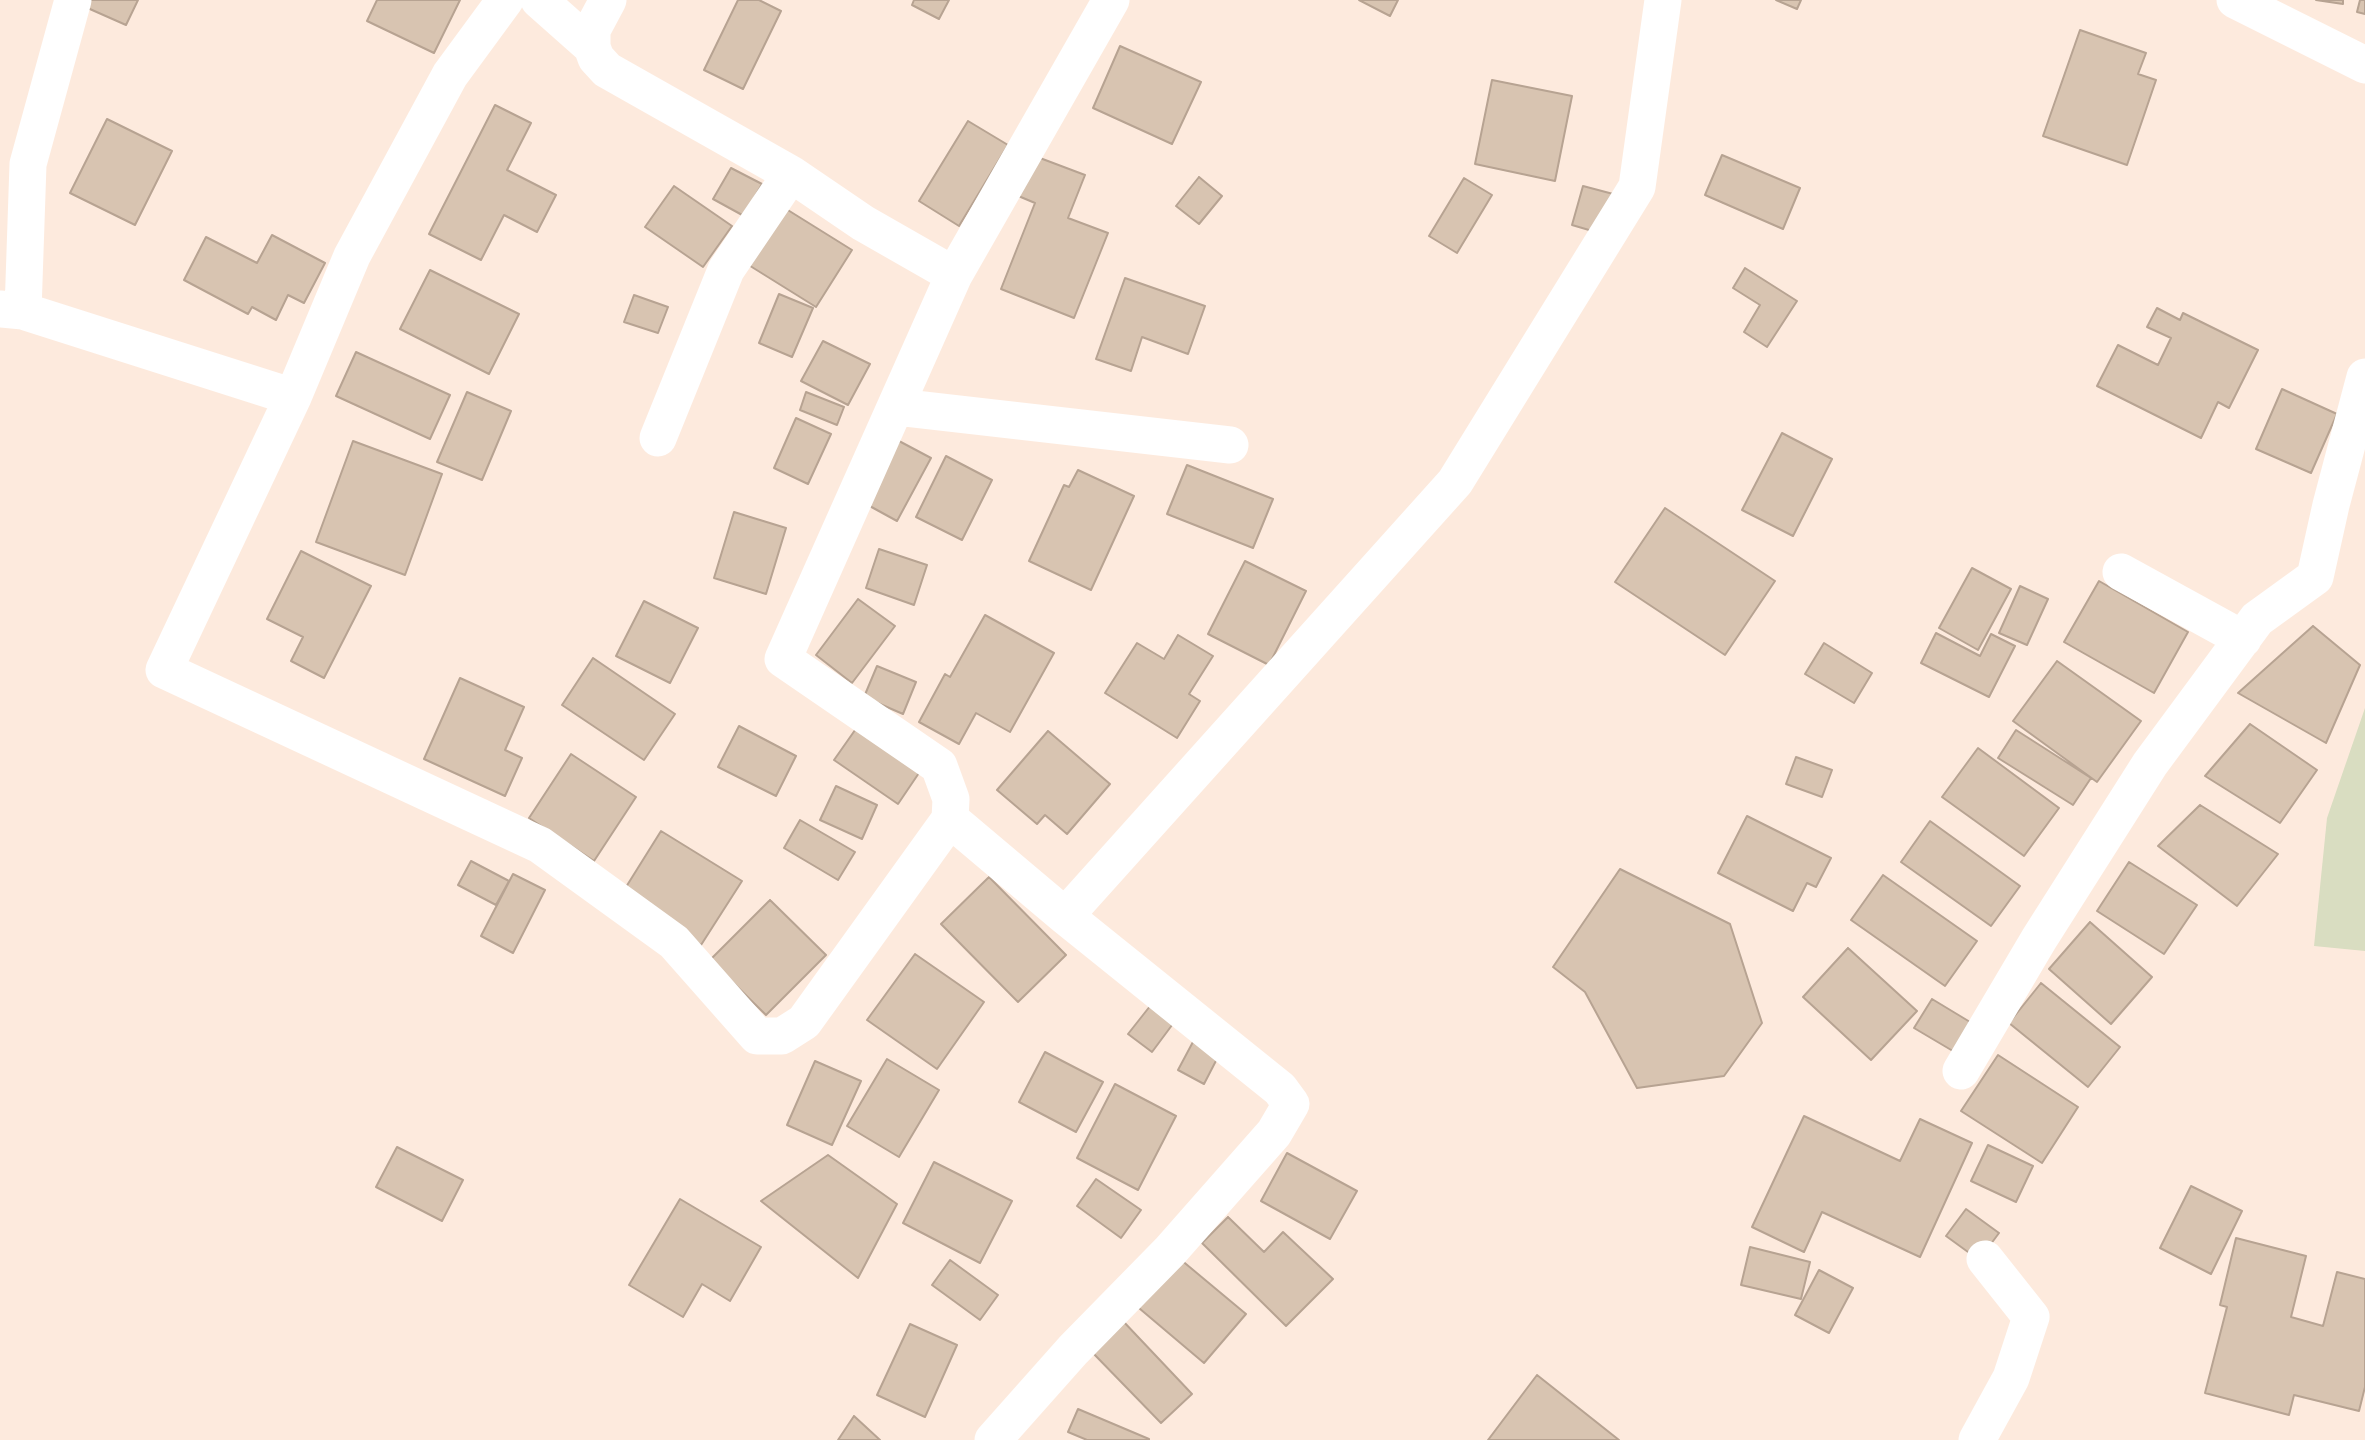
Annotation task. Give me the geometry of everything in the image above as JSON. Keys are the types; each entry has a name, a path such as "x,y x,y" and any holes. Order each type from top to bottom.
{"street":[{"path":"73,0 28,164 12,310 293,397"},
{"path":"505,0 450,75 352,256 293,397 164,670 540,845 674,942 757,1037 782,1036 804,1022 950,819 951,799 939,766 783,659 954,275 1111,0"},
{"path":"539,0 592,47"},
{"path":"608,0 592,30 592,47 596,58 607,70 791,174 863,223 954,275"},
{"path":"1065,916 1455,482 1637,187 1663,0"},
{"path":"2235,0 2365,65"},
{"path":"658,438 726,270 791,174"},
{"path":"1961,1071 2039,939 2150,764 2257,619 2315,577 2365,377"},
{"path":"897,407 1230,445"},
{"path":"2121,572 2243,639"},
{"path":"950,819 1065,916 1280,1089 1291,1104 1274,1133 1170,1251 1073,1350 993,1440"},
{"path":"1977,1440 2011,1378 2032,1317 1985,1259"}],"green space":[{"path":"2365,708 2365,951 2314,946 2327,818"}],"building":[{"path":"138,0 126,25 74,2"},
{"path":"377,0 460,0 434,53 367,21"},
{"path":"738,0 759,0 781,11 743,89 704,70"},
{"path":"914,0 949,0 939,19 912,5"},
{"path":"1359,0 1398,0 1390,16"},
{"path":"1776,0 1801,0 1797,9"},
{"path":"2316,0 2343,0 2343,4"},
{"path":"2360,0 2365,0 2365,14 2357,12"},
{"path":"2080,30 2146,53 2138,74 2156,80 2127,165 2043,136"},
{"path":"1120,46 1201,82 1172,144 1093,108"},
{"path":"1492,80 1572,96 1555,181 1475,164"},
{"path":"495,105 531,123 507,170 556,195 537,232 504,215 481,260 429,234"},
{"path":"107,119 172,151 135,225 70,193"},
{"path":"968,121 1008,145 959,226 919,201"},
{"path":"1032,155 1085,175 1068,218 1108,233 1074,318 1001,289 1035,203 1016,195"},
{"path":"1722,155 1800,188 1783,229 1705,195"},
{"path":"731,168 762,184 744,216 713,199"},
{"path":"1199,177 1222,196 1199,224 1176,206"},
{"path":"1464,178 1492,195 1457,253 1429,236"},
{"path":"674,186 732,226 703,267 645,227"},
{"path":"1583,186 1617,195 1606,235 1572,225"},
{"path":"783,207 852,250 816,307 747,264"},
{"path":"272,235 325,263 304,303 288,295 276,320 252,307 248,314 184,280 206,237 257,263"},
{"path":"1745,268 1797,301 1767,347 1744,332 1760,305 1733,288"},
{"path":"430,270 519,314 489,374 400,329"},
{"path":"1125,278 1205,306 1188,354 1142,337 1131,371 1096,359"},
{"path":"779,294 813,308 792,357 759,343"},
{"path":"634,295 668,307 658,333 624,322"},
{"path":"2157,308 2180,320 2183,313 2258,350 2229,408 2218,402 2201,438 2097,386 2118,345 2158,365 2171,338 2147,327"},
{"path":"823,341 870,364 848,405 801,381"},
{"path":"356,352 450,395 430,439 336,396"},
{"path":"2282,389 2337,414 2311,473 2256,449"},
{"path":"467,392 511,411 482,480 437,462"},
{"path":"806,392 844,407 837,425 800,410"},
{"path":"796,418 831,434 808,484 774,468"},
{"path":"1782,433 1832,459 1793,536 1742,510"},
{"path":"353,441 442,474 405,575 316,542"},
{"path":"899,441 931,458 897,521 866,504"},
{"path":"946,456 992,480 962,540 916,517"},
{"path":"1187,465 1273,499 1253,548 1167,514"},
{"path":"1078,470 1134,496 1091,590 1029,561 1064,485 1069,487"},
{"path":"1665,508 1775,581 1725,655 1615,582"},
{"path":"734,512 786,528 766,594 714,578"},
{"path":"879,549 927,565 914,605 866,588"},
{"path":"301,551 371,586 324,678 291,661 303,637 267,619"},
{"path":"1245,561 1306,591 1269,665 1208,634"},
{"path":"1972,568 2011,589 1978,650 1939,628"},
{"path":"2099,581 2188,632 2154,693 2064,642"},
{"path":"2020,586 2048,599 2027,645 1999,633"},
{"path":"858,599 895,626 852,683 816,655"},
{"path":"644,601 698,628 670,683 616,656"},
{"path":"985,615 1054,653 1010,732 976,713 959,744 919,722 945,674 950,677"},
{"path":"2313,626 2360,665 2326,743 2238,693"},
{"path":"1936,633 1980,656 1991,634 2015,646 1989,697 1921,663"},
{"path":"1178,635 1213,656 1189,694 1200,701 1177,738 1105,693 1137,643 1164,659"},
{"path":"1824,643 1872,673 1854,703 1805,674"},
{"path":"593,658 675,714 644,760 562,705"},
{"path":"2057,661 2141,721 2097,782 2013,721"},
{"path":"877,666 916,682 903,714 864,697"},
{"path":"460,678 524,707 505,750 522,758 505,796 424,759"},
{"path":"860,723 923,767 898,804 834,760"},
{"path":"2250,724 2317,770 2280,823 2205,776"},
{"path":"739,726 796,756 776,796 718,767"},
{"path":"2016,730 2091,778 2073,805 1998,758"},
{"path":"1048,731 1110,784 1067,834 1045,815 1037,824 997,790"},
{"path":"1978,748 2059,808 2024,856 1942,797"},
{"path":"571,754 636,797 594,861 529,818"},
{"path":"1796,757 1832,770 1822,797 1786,784"},
{"path":"836,786 877,805 862,839 820,820"},
{"path":"2200,805 2278,854 2237,906 2158,846"},
{"path":"1747,816 1831,858 1816,887 1807,883 1793,911 1718,873"},
{"path":"800,820 855,852 838,880 784,848"},
{"path":"1930,821 2020,886 1991,926 1901,862"},
{"path":"661,831 742,881 701,945 621,895"},
{"path":"471,861 509,881 496,905 458,885"},
{"path":"2129,862 2197,905 2164,954 2097,911"},
{"path":"1620,869 1730,924 1762,1023 1724,1076 1637,1088 1585,992 1553,967"},
{"path":"513,874 545,890 513,953 481,936"},
{"path":"1883,875 1977,941 1945,986 1851,920"},
{"path":"989,877 1066,955 1018,1002 941,924"},
{"path":"770,900 826,955 766,1015 710,960"},
{"path":"2090,922 2152,977 2111,1024 2049,969"},
{"path":"1848,948 1917,1011 1871,1060 1803,997"},
{"path":"915,954 984,1002 937,1069 867,1020"},
{"path":"2041,983 2120,1047 2088,1087 2009,1023"},
{"path":"1158,996 1181,1013 1152,1052 1128,1034"},
{"path":"1932,999 1980,1028 1963,1057 1914,1028"},
{"path":"1194,1040 1220,1053 1204,1084 1178,1070"},
{"path":"1045,1052 1103,1082 1076,1132 1019,1102"},
{"path":"1998,1055 2078,1107 2042,1163 1961,1111"},
{"path":"887,1059 939,1090 899,1157 847,1126"},
{"path":"815,1061 861,1081 832,1145 787,1125"},
{"path":"1115,1084 1176,1116 1138,1190 1077,1158"},
{"path":"1804,1116 1900,1161 1920,1119 1972,1143 1920,1257 1822,1212 1804,1252 1752,1227"},
{"path":"1988,1145 2033,1166 2016,1202 1971,1181"},
{"path":"397,1147 463,1180 442,1221 376,1187"},
{"path":"1287,1153 1357,1191 1330,1239 1261,1201"},
{"path":"828,1155 897,1204 858,1278 761,1201"},
{"path":"934,1162 1012,1201 980,1263 903,1223"},
{"path":"1096,1179 1141,1210 1121,1238 1077,1206"},
{"path":"2191,1186 2242,1211 2211,1274 2160,1248"},
{"path":"680,1199 761,1247 730,1301 702,1284 683,1317 629,1285"},
{"path":"1966,1209 1999,1233 1979,1260 1946,1236"},
{"path":"1228,1217 1264,1252 1283,1232 1333,1279 1286,1326 1202,1243"},
{"path":"2236,1238 2306,1256 2291,1317 2323,1326 2337,1272 2365,1279 2365,1387 2359,1411 2294,1395 2289,1415 2205,1393 2227,1307 2220,1305"},
{"path":"1750,1247 1810,1262 1801,1299 1741,1285"},
{"path":"1174,1254 1246,1314 1204,1363 1133,1303"},
{"path":"950,1260 998,1295 980,1320 932,1285"},
{"path":"1819,1270 1853,1288 1829,1333 1795,1315"},
{"path":"1122,1320 1192,1394 1161,1423 1090,1350"},
{"path":"910,1324 957,1345 925,1417 877,1395"},
{"path":"1537,1375 1619,1440 1488,1440"},
{"path":"1078,1409 1149,1440 1087,1440 1068,1432"},
{"path":"854,1416 880,1440 838,1440"}]}
